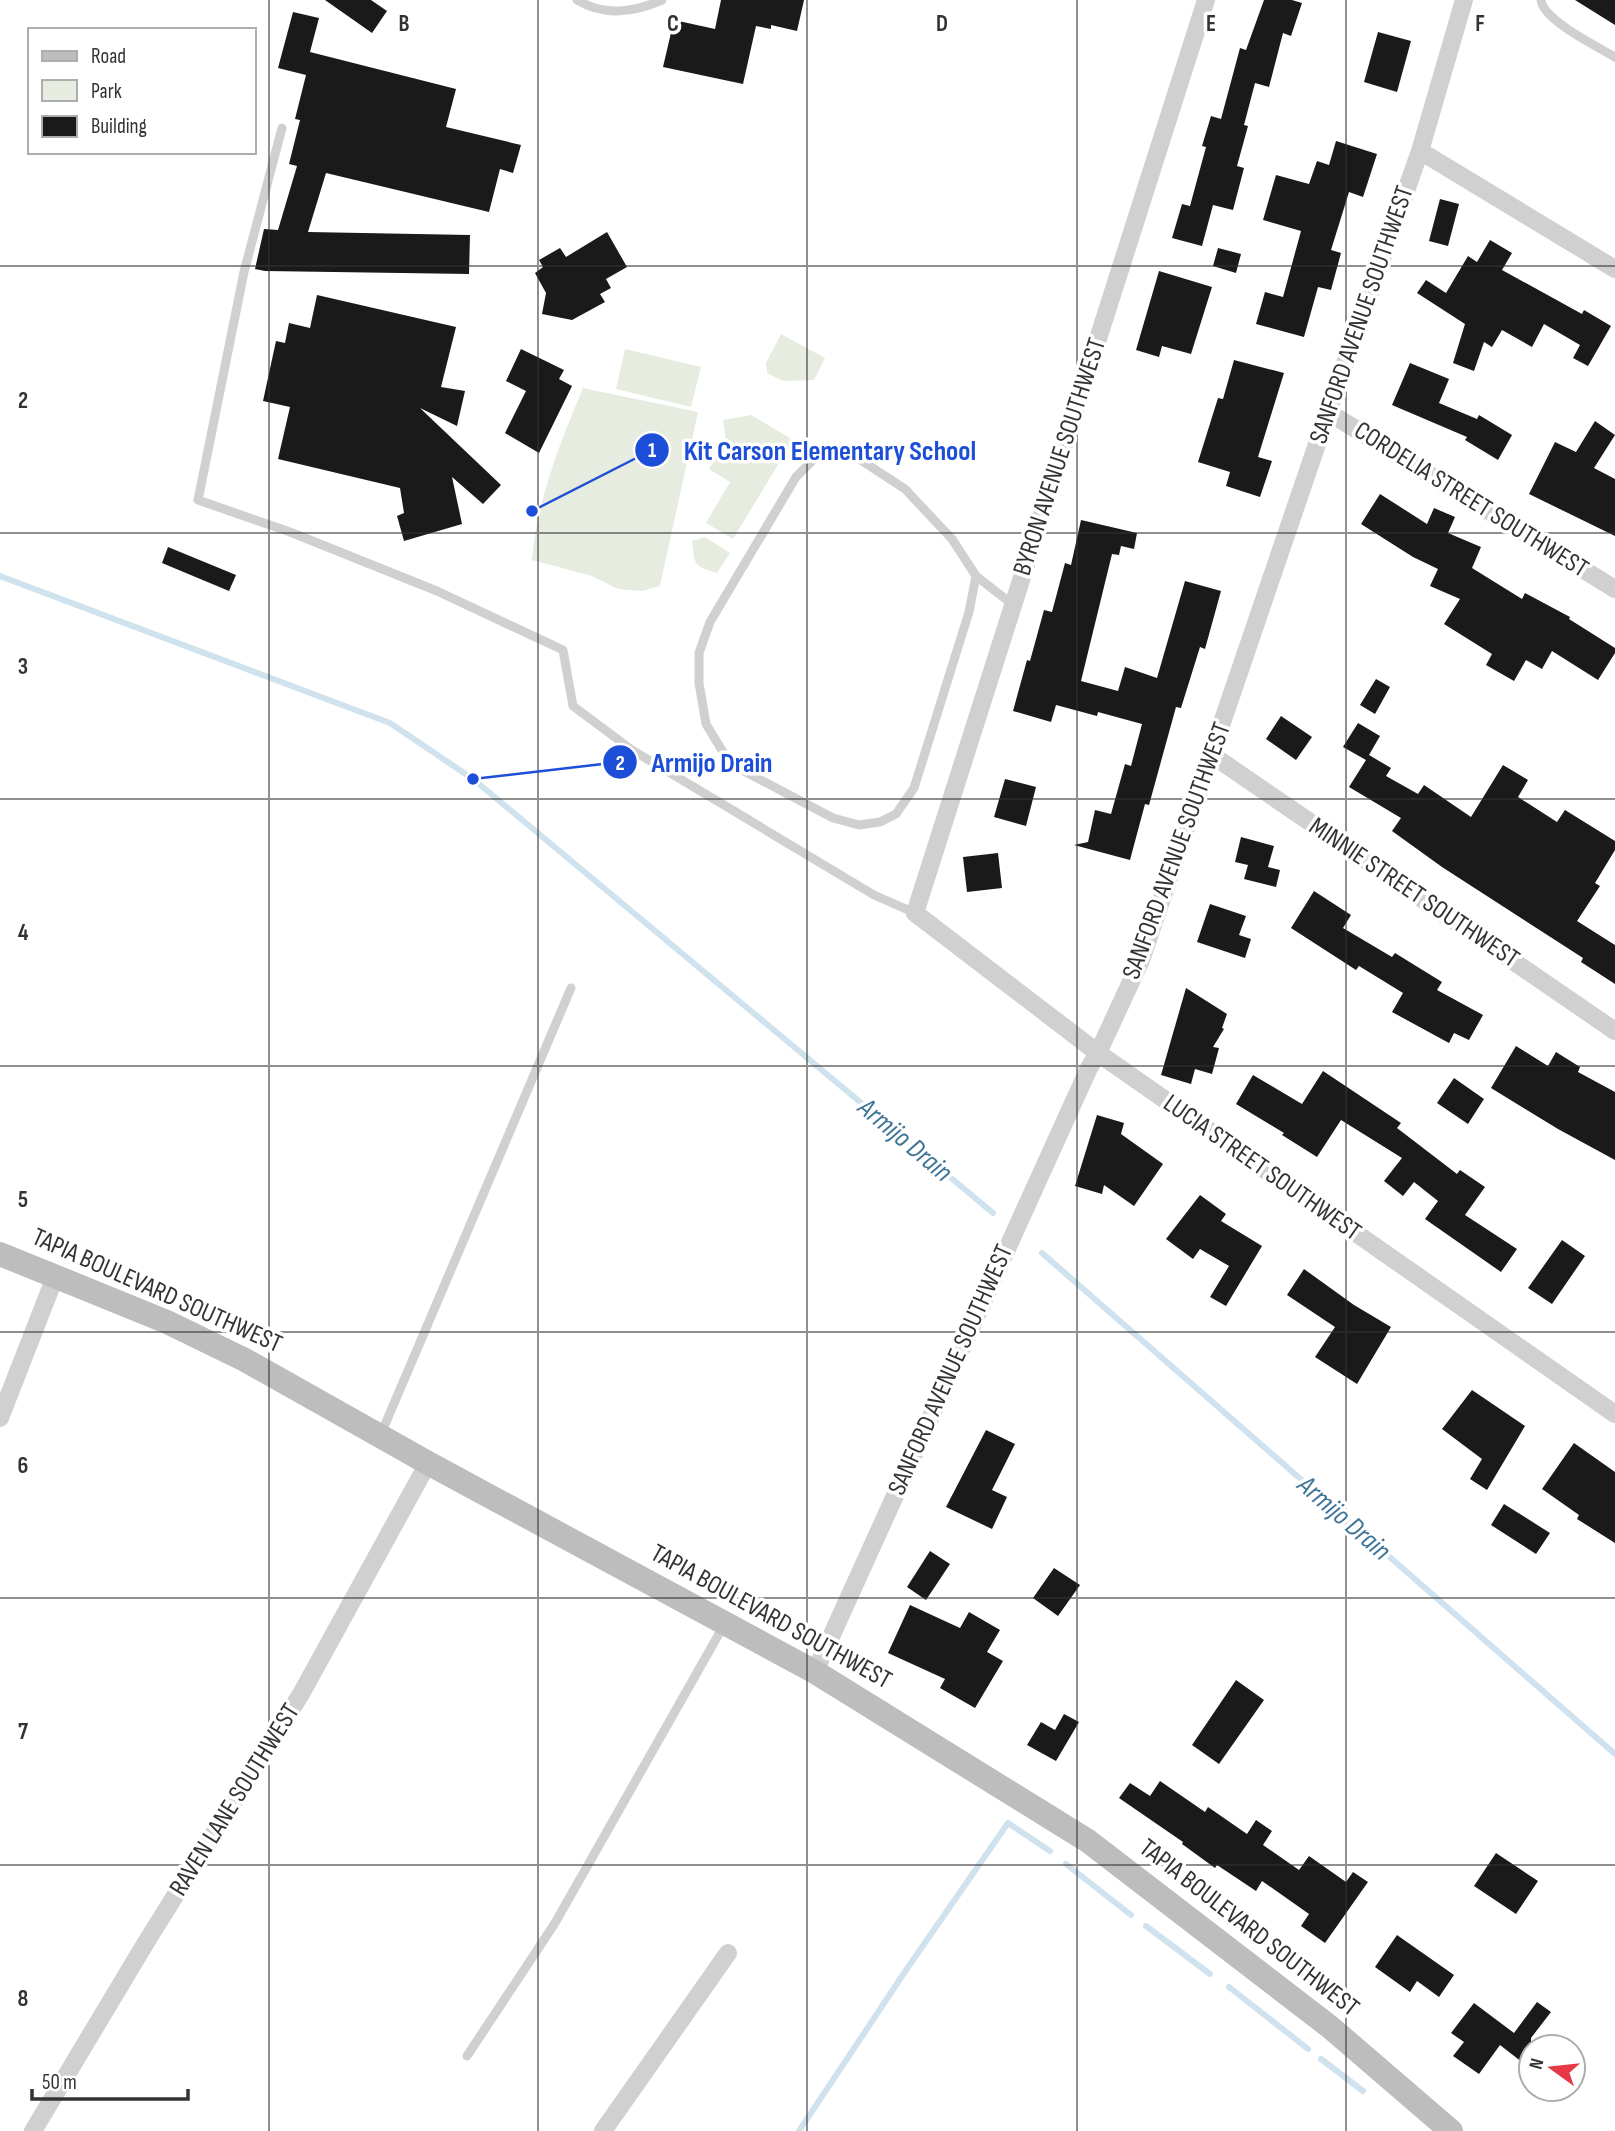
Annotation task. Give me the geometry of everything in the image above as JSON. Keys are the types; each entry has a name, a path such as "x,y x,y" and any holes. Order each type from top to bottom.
{"street":[{"name":"BYRON AVENUE SOUTHWEST","path":"915,913 1206,0"},
{"name":"SANFORD AVENUE SOUTHWEST","path":"815,1672 1089,1068 1142,960 1328,412 1420,151 1464,0"},
{"path":"1420,151 1615,269"},
{"name":"CORDELIA STREET SOUTHWEST","path":"1328,412 1615,589"},
{"name":"MINNIE STREET SOUTHWEST","path":"1212,755 1615,1031"},
{"name":"LUCIA STREET SOUTHWEST","path":"915,913 1098,1053 1615,1414"},
{"name":"TAPIA BOULEVARD SOUTHWEST","path":"0,1254 167,1322 245,1360 428,1463 815,1672 1088,1841 1330,2027 1451,2131"},
{"path":"0,1418 55,1277"},
{"name":"RAVEN LANE SOUTHWEST","path":"33,2131 145,1944 301,1694 428,1463"},
{"path":"603,2131 728,1953"}],"lane":[{"path":"577,0 587,6 623,13 662,0"},
{"path":"1542,0 1542,6 1554,20 1615,57"},
{"path":"282,128 244,271 198,500 290,532 425,586 563,650 573,706 643,757 874,895 915,913"},
{"path":"976,576 969,612 914,788 896,814 880,822 859,825 833,818 744,771 723,752 706,724 699,683 699,653 710,622 796,477 815,458 833,453 856,457 905,489 952,539 976,576 1013,604"},
{"path":"381,1436 572,988"},
{"path":"467,2056 555,1923 725,1623"}],"green space":[{"path":"781,334 825,358 814,380 783,381 767,373 766,363"},
{"path":"625,349 701,367 691,407 616,389"},
{"path":"583,388 698,412 660,586 642,591 618,589 592,576 532,560 544,494"},
{"path":"751,415 793,440 733,539 706,523 730,482 709,469 726,440 723,420"},
{"path":"705,537 730,553 717,573 699,566 695,560 692,541"}],"building":[{"path":"325,0 371,0 387,11 372,33"},
{"path":"721,0 804,0 797,31 771,25 771,29 756,26 743,84 663,67 674,20 715,29"},
{"path":"1264,0 1292,0 1302,3 1291,36 1283,33 1269,87 1255,83 1244,125 1248,126 1237,166 1244,168 1233,210 1213,205 1202,246 1172,238 1182,204 1190,206 1206,147 1202,146 1211,116 1221,119 1240,48 1246,50"},
{"path":"1575,0 1615,0 1615,25"},
{"path":"293,12 319,18 310,52 456,89 446,127 521,145 513,173 500,169 489,212 326,173 308,232 470,235 469,274 255,269 264,229 278,230 297,166 289,164 300,120 295,119 306,75 278,68"},
{"path":"1378,32 1411,41 1397,92 1364,82"},
{"path":"1336,141 1377,154 1363,197 1349,192 1331,250 1341,253 1331,290 1318,287 1304,337 1256,324 1265,292 1283,297 1301,231 1263,220 1276,175 1309,184 1317,161 1329,165"},
{"path":"1440,199 1459,204 1448,246 1429,241"},
{"path":"607,232 627,267 606,279 611,288 600,294 605,302 572,320 542,314 546,293 535,273 543,267 539,260 560,248 566,257"},
{"path":"1490,240 1512,253 1502,270 1582,314 1584,310 1611,326 1588,366 1573,358 1580,345 1544,324 1532,347 1502,330 1492,347 1484,342 1474,371 1453,363 1465,324 1417,293 1426,280 1446,293 1468,256 1477,262"},
{"path":"1218,248 1241,254 1236,273 1213,266"},
{"path":"1159,271 1212,287 1191,354 1162,346 1159,357 1136,350"},
{"path":"317,295 456,327 441,387 465,391 457,426 420,408 501,485 483,504 452,477 462,524 404,541 397,516 404,513 400,488 278,459 290,407 263,401 276,341 285,343 289,323 310,328"},
{"path":"521,349 564,370 559,379 572,386 539,453 505,433 526,391 506,381"},
{"path":"1234,360 1284,373 1258,457 1272,461 1260,497 1226,486 1230,472 1198,462 1218,398 1223,399"},
{"path":"1410,363 1449,379 1439,403 1477,419 1479,415 1512,435 1498,460 1465,440 1467,437 1392,405"},
{"path":"1595,421 1615,435 1594,468 1615,479 1615,536 1529,494 1555,442 1576,452"},
{"path":"1380,494 1427,524 1434,508 1455,517 1448,533 1481,547 1472,568 1522,599 1525,593 1570,617 1569,619 1615,648 1615,653 1598,680 1552,651 1542,669 1526,660 1514,681 1486,665 1492,654 1444,624 1460,599 1430,586 1438,569 1413,557 1361,524"},
{"path":"1081,520 1137,533 1134,549 1121,546 1119,555 1112,554 1081,681 1118,691 1125,667 1157,678 1185,581 1221,591 1205,649 1200,647 1181,708 1176,707 1149,805 1145,804 1130,860 1074,845 1088,842 1095,810 1111,814 1125,764 1131,766 1142,724 1098,712 1097,716 1056,705 1051,722 1013,711 1044,610 1052,612 1065,563 1071,565"},
{"path":"168,547 236,575 229,591 162,563"},
{"path":"1376,679 1390,687 1375,714 1360,705"},
{"path":"1281,716 1312,737 1296,760 1266,739"},
{"path":"1358,723 1380,736 1369,755 1391,768 1386,776 1418,794 1424,785 1471,817 1503,765 1528,780 1518,797 1557,822 1565,810 1615,841 1615,850 1595,883 1600,886 1577,921 1615,945 1615,984 1581,962 1583,958 1442,867 1392,831 1401,818 1349,787 1366,760 1343,747"},
{"path":"1005,779 1036,787 1026,826 994,817"},
{"path":"1241,837 1274,846 1268,867 1280,870 1276,887 1244,879 1248,865 1235,862"},
{"path":"998,853 1002,888 967,892 963,857"},
{"path":"1314,891 1351,915 1343,928 1392,957 1395,953 1442,982 1437,990 1483,1015 1469,1040 1454,1033 1449,1043 1392,1012 1403,993 1359,966 1356,970 1291,928"},
{"path":"1210,904 1246,916 1239,935 1251,939 1245,958 1197,942"},
{"path":"1186,988 1227,1014 1222,1028 1224,1029 1213,1047 1219,1048 1212,1074 1195,1069 1191,1084 1161,1075"},
{"path":"1516,1046 1548,1066 1556,1052 1580,1067 1578,1072 1615,1092 1615,1160 1491,1088"},
{"path":"1323,1071 1401,1123 1397,1128 1457,1174 1460,1170 1485,1187 1465,1215 1517,1249 1501,1272 1425,1219 1438,1201 1414,1182 1403,1196 1384,1181 1402,1158 1341,1120 1317,1157 1236,1104 1253,1075 1302,1104"},
{"path":"1454,1078 1484,1099 1468,1124 1437,1103"},
{"path":"1097,1115 1124,1123 1121,1134 1163,1164 1134,1206 1104,1185 1102,1194 1075,1186"},
{"path":"1200,1195 1226,1214 1221,1221 1262,1246 1226,1306 1210,1297 1229,1266 1200,1249 1193,1259 1166,1239"},
{"path":"1562,1240 1585,1256 1552,1304 1528,1288"},
{"path":"1304,1269 1354,1305 1391,1327 1357,1384 1315,1357 1335,1327 1287,1295"},
{"path":"1472,1390 1525,1426 1487,1490 1470,1479 1482,1459 1442,1429"},
{"path":"986,1430 1015,1444 992,1490 1007,1497 992,1529 946,1507"},
{"path":"1574,1443 1615,1472 1615,1543 1577,1519 1579,1515 1542,1489"},
{"path":"1504,1504 1550,1533 1536,1554 1491,1525"},
{"path":"930,1551 950,1564 926,1600 907,1587"},
{"path":"1054,1568 1080,1585 1058,1616 1033,1598"},
{"path":"910,1605 960,1628 969,1612 1000,1630 987,1652 1003,1661 975,1708 940,1688 945,1679 888,1653"},
{"path":"1236,1680 1264,1700 1219,1764 1192,1745"},
{"path":"1064,1714 1079,1722 1056,1761 1027,1745 1041,1722 1055,1730"},
{"path":"1160,1781 1205,1812 1208,1807 1247,1834 1256,1820 1272,1831 1263,1845 1299,1870 1309,1856 1346,1882 1353,1872 1368,1882 1325,1943 1301,1926 1309,1914 1262,1881 1256,1891 1217,1865 1215,1868 1182,1844 1183,1842 1119,1798 1130,1783 1150,1796"},
{"path":"1496,1853 1538,1881 1516,1914 1474,1886"},
{"path":"1397,1935 1454,1975 1439,1997 1417,1981 1410,1992 1375,1967"},
{"path":"1537,2002 1551,2012 1535,2033 1517,2033 1517,2058 1500,2045 1479,2074 1453,2056 1464,2042 1451,2033 1474,2003 1514,2033"}],"waterway":[{"name":"Armijo Drain","path":"0,576 390,723 473,779 993,1213"},
{"name":"Armijo Drain","path":"1042,1253 1615,1754"},
{"path":"799,2131 1008,1823 1050,1851"},
{"path":"1066,1864 1131,1915"},
{"path":"1146,1926 1210,1974"},
{"path":"1229,1987 1308,2049"},
{"path":"1321,2059 1363,2091"}],"place":[{"name":"Kit Carson Elementary School","path":"532,511"},
{"name":"Armijo Drain","path":"473,779"}]}
